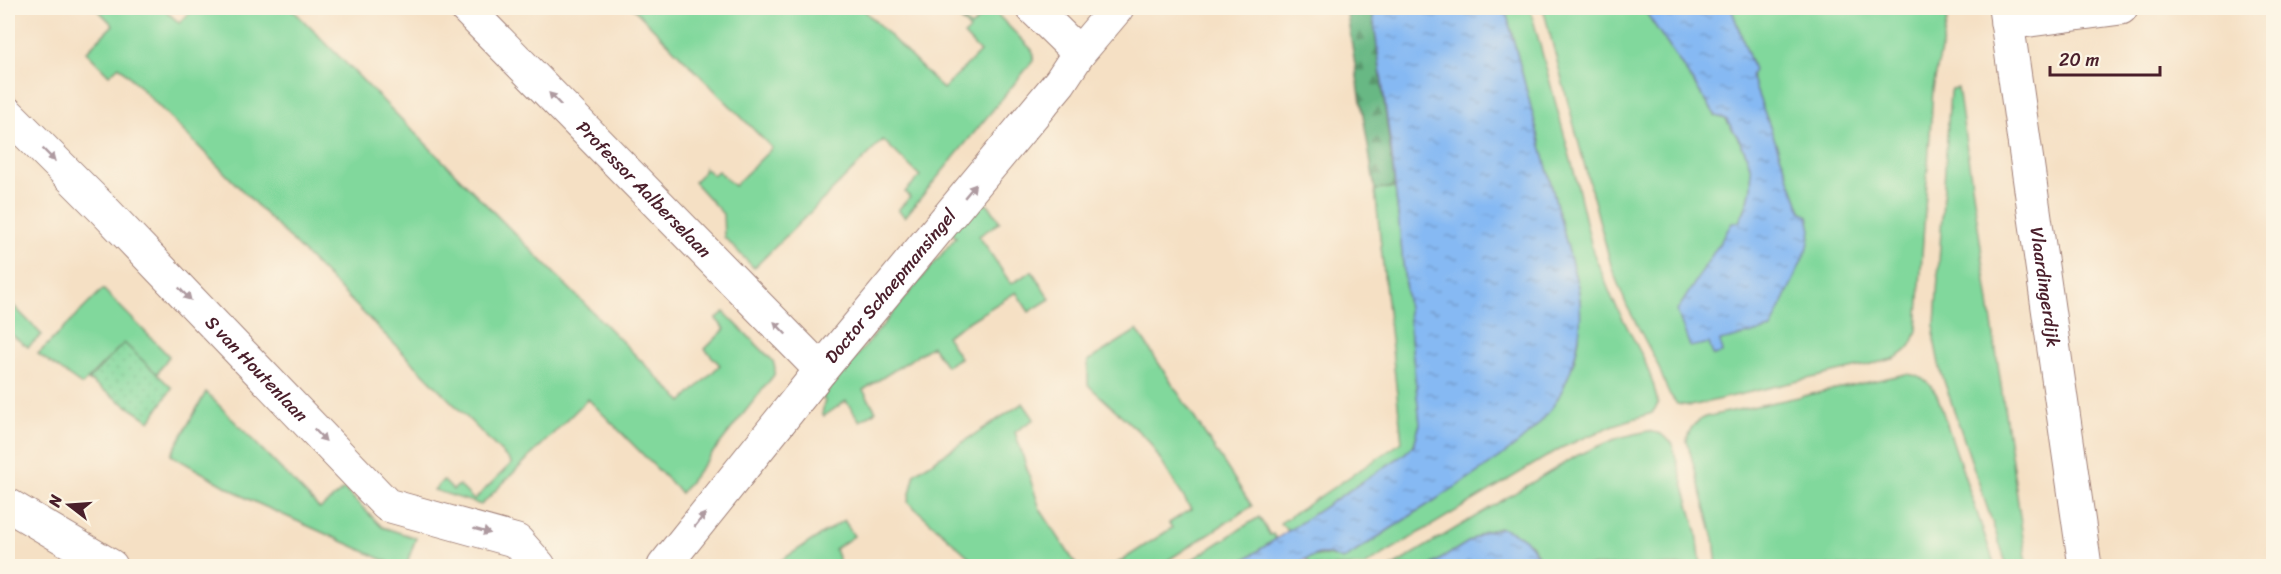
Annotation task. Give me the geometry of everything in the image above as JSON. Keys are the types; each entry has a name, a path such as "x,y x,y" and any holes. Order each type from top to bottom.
{"street":[{"name":"Professor Aalberselaan","path":"466,8 821,370"},
{"path":"1033,8 1079,53"},
{"name":"Doctor Schaepmansingel","path":"664,567 821,370 1060,82 1079,53 1117,8"},
{"path":"2006,15 2121,8"},
{"name":"Vlaardingerdijk","path":"2006,15 2085,567"},
{"name":"S van Houtenlaan","path":"8,114 387,505 517,541 539,567"},
{"path":"8,505 111,567"}],"green space":[{"path":"96,8 163,8 179,23 195,8 200,13 205,8 291,8 682,402 720,365 705,349 725,329 716,319 724,312 773,361 774,375 681,493 588,399 481,505 434,490 443,480 453,490 459,485 474,500 512,463 119,66 109,75 86,52 113,25"},
{"path":"633,8 862,8 943,89 980,52 964,35 970,30 961,20 971,27 984,15 977,8 991,8 1032,50 1034,55 1033,61 905,217 898,210 910,197 905,192 920,176 883,140 754,268 724,237 723,214 694,182 703,173 704,167 713,175 718,171 734,186 772,148"},
{"path":"1346,8 1372,8 1395,187 1375,190"},
{"path":"1505,8 1530,8 1575,175 1593,252 1613,300 1644,359 1658,404 1652,413 1614,425 1561,448 1364,566 1311,566 1306,559 1316,556 1324,555 1343,560 1479,471 1537,425 1574,362 1579,339 1578,287"},
{"path":"1543,8 1643,8 1716,116 1726,119 1742,145 1752,181 1746,207 1739,222 1710,343 1713,355 1719,341 1808,216 1801,211 1751,76 1754,70 1731,8 1945,8 1947,21 1933,89 1917,330 1912,344 1906,351 1893,359 1691,406 1677,404 1668,392 1657,363 1627,306 1612,269"},
{"path":"1958,88 2027,565 2007,566 1940,369 1934,339 1950,92 1951,89"},
{"path":"1395,187 1420,423 1414,445 1403,455 1288,531 1280,523 1402,442 1375,190"},
{"path":"978,201 989,205 1000,222 979,236 1011,284 1032,271 1050,299 1029,312 1016,292 946,336 960,358 946,366 932,346 863,390 876,411 860,421 846,401 824,416 822,414 825,400 822,398 956,237 948,229"},
{"path":"103,289 169,356 157,374 124,343 82,385 38,354"},
{"path":"8,300 42,335 28,347 8,332"},
{"path":"1137,330 1252,506 1159,566 1113,566 1172,528 1169,523 1191,509 1148,440 1088,385 1088,361"},
{"path":"124,343 172,388 150,421 88,380"},
{"path":"1906,374 1925,380 1937,395 1995,566 1717,566 1714,539 1687,441 1690,429 1705,417"},
{"path":"206,392 320,509 344,489 382,527 416,538 406,566 397,566 248,499 171,455"},
{"path":"1023,403 1034,419 1015,432 1040,509 1077,566 974,566 968,556 908,502 915,473"},
{"path":"1648,431 1661,434 1672,444 1697,533 1701,566 1544,566 1531,544 1501,528 1484,532 1430,566 1393,566 1578,455 1618,438"},
{"path":"1259,517 1270,535 1273,534 1276,539 1235,566 1182,566"},
{"path":"844,520 854,536 835,549 841,566 772,566"}],"water":[{"path":"1372,8 1505,8 1578,287 1580,324 1574,362 1559,397 1526,437 1503,455 1343,560 1328,554 1319,554 1294,566 1235,566 1403,455 1414,445 1420,424 1391,148"},
{"path":"1643,8 1731,8 1754,70 1751,76 1801,211 1808,216 1811,230 1808,247 1771,329 1720,341 1722,353 1713,355 1709,343 1690,347 1677,311 1732,223 1739,222 1750,193 1752,181 1750,169 1742,145 1726,119 1716,116"},
{"path":"1501,528 1516,534 1527,542 1544,566 1430,566 1484,532"}]}
